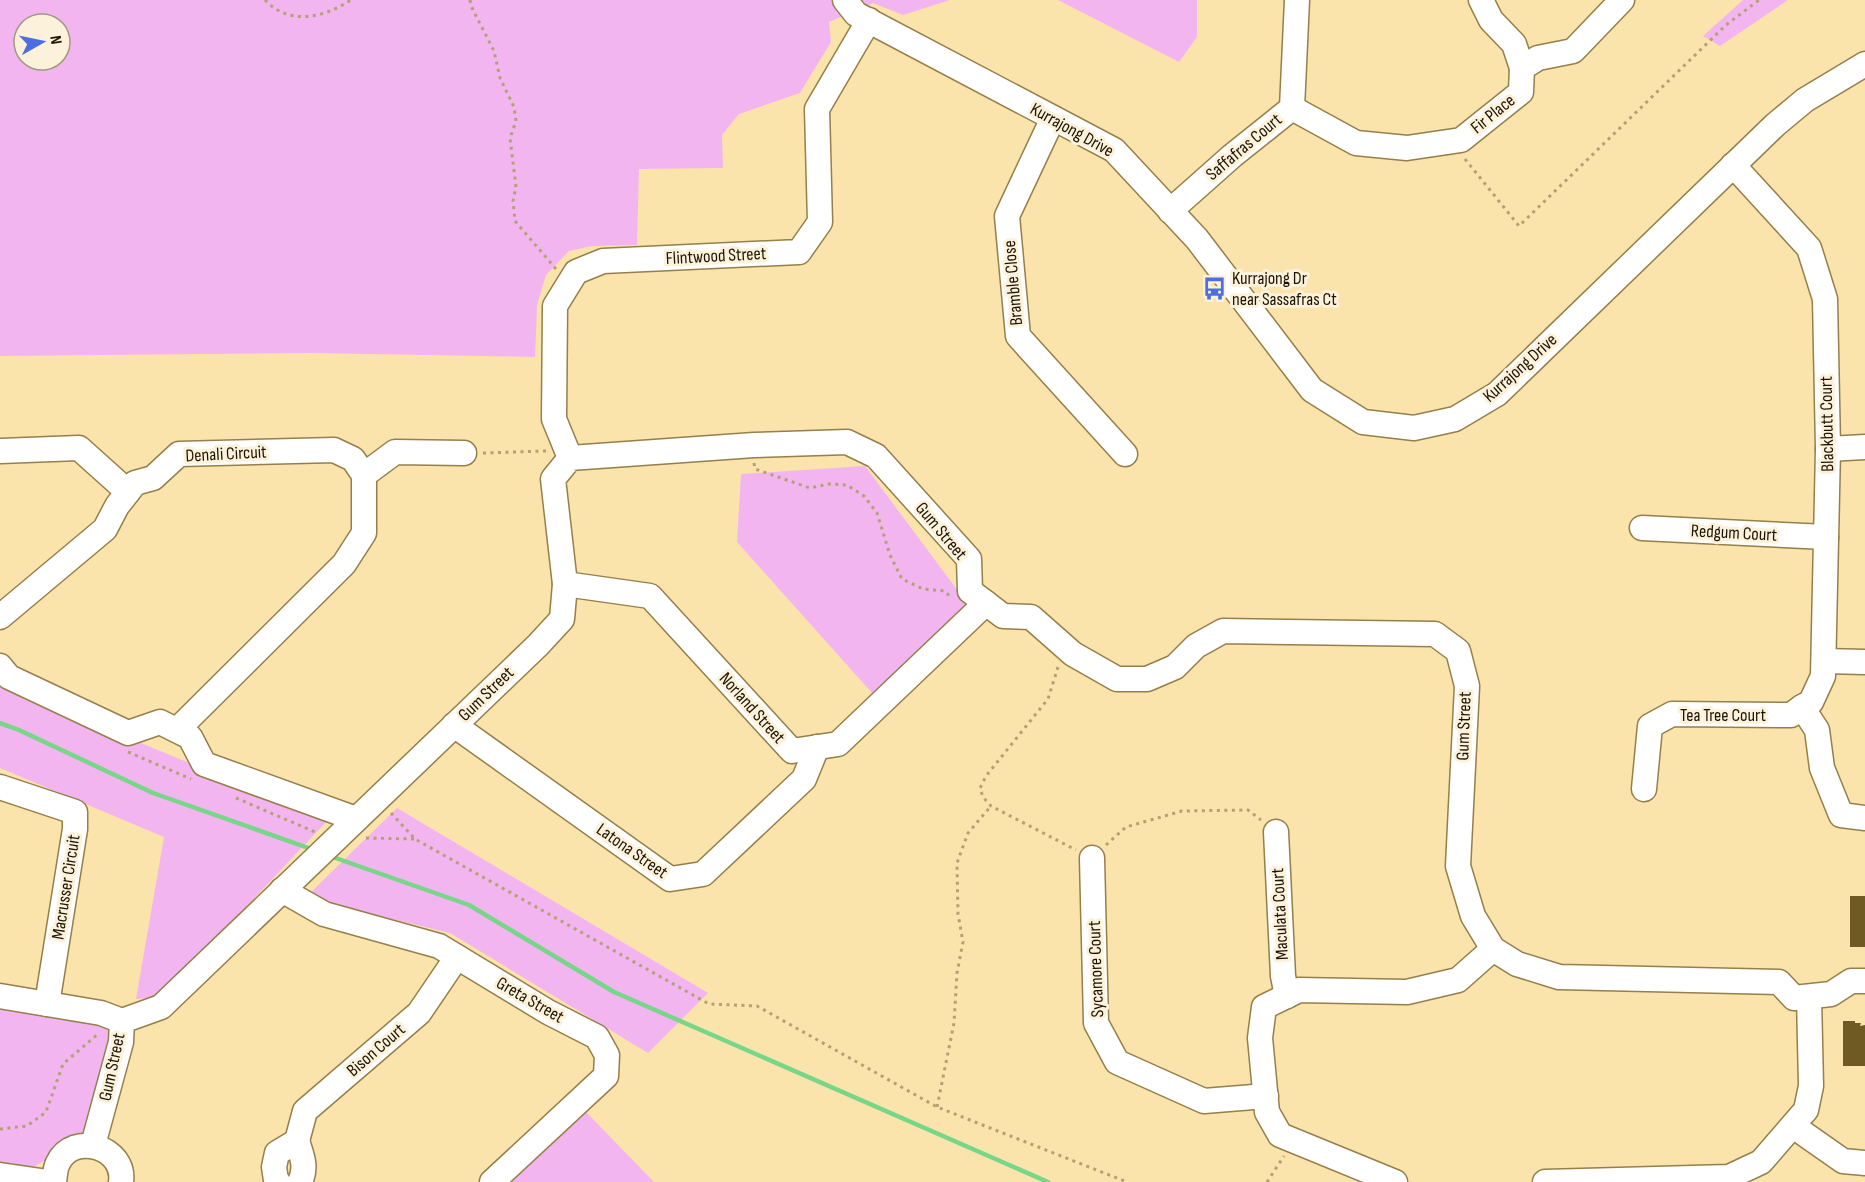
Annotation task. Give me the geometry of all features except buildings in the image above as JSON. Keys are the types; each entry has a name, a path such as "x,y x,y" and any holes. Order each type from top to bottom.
{"street":[{"name":"Kurrajong Drive","path":"845,0 856,14 1114,150 1197,239 1312,390 1363,422 1414,428 1455,419 1497,393 1775,126 1805,100 1865,64"},
{"name":"Saffafras Court","path":"1170,211 1232,156 1292,108 1297,0"},
{"path":"1482,0 1491,20 1514,44 1522,68 1538,58 1573,51 1622,0"},
{"name":"Flintwood Street","path":"567,451 554,418 555,306 576,272 603,261 799,252 820,222 817,109 868,20"},
{"name":"Fir Place","path":"1292,108 1356,142 1407,148 1461,140 1521,92 1522,68"},
{"name":"Bramble Close","path":"1053,118 1007,216 1018,336 1125,454"},
{"name":"Blackbutt Court","path":"1733,165 1809,248 1825,298 1828,449 1823,676 1811,702 1797,711"},
{"name":"Gum Street","path":"93,1145 121,1042 122,1021 161,1007 562,619 565,584 554,479 567,451 847,442 876,456 969,559 970,591 1003,616 1031,617 1073,654 1117,679 1147,679 1175,667 1197,646 1223,631 1435,634 1458,651 1467,686 1458,866 1473,916 1493,949 1517,963 1559,977 1779,982 1794,998 1809,997"},
{"path":"1828,449 1865,447"},
{"path":"0,452 79,448 128,492"},
{"name":"Denali Circuit","path":"0,617 105,529 117,506 135,483 153,478 179,454 334,450 353,459 364,475"},
{"path":"177,730 344,564 364,533 364,475 395,452 464,453"},
{"name":"Redgum Court","path":"1642,528 1826,537"},
{"name":"Norland Street","path":"565,584 650,596 792,751 838,744 986,603"},
{"path":"1824,661 1865,662"},
{"path":"0,666 9,677 128,733 160,722 190,737 204,764 356,819"},
{"path":"1797,711 1817,730 1822,768 1841,815 1865,819"},
{"name":"Tea Tree Court","path":"1644,789 1650,726 1672,714 1797,711"},
{"name":"Latona Street","path":"454,725 670,879 703,874 804,779 817,747"},
{"name":"Macrusser Circuit","path":"0,787 75,812 75,829 47,1004"},
{"name":"Maculata Court","path":"1276,832 1283,976 1287,996"},
{"name":"Sycamore Court","path":"1092,858 1096,1023 1117,1062 1204,1101 1266,1096"},
{"name":"Greta Street","path":"282,890 324,914 439,946 548,1012 597,1036 607,1055 606,1076 492,1182"},
{"path":"1395,1182 1280,1135 1267,1112 1260,1038 1264,1006 1299,990 1407,992 1458,980 1493,949"},
{"name":"Bison Court","path":"297,1141 306,1111 419,1013 458,957"},
{"path":"1545,1182 1729,1177 1761,1162 1806,1110 1811,1086 1809,997 1831,994 1851,981 1865,981"},
{"path":"0,996 101,1013 122,1021"},
{"path":"1793,1126 1844,1161 1865,1164"},
{"path":"278,1182 274,1167 277,1153 297,1141 305,1164 300,1182"},
{"path":"54,1182 58,1162 72,1149 93,1145 110,1153 122,1173 121,1182"},
{"path":"0,1175 48,1182"}],"path":[{"path":"265,0 289,16 319,15 335,10 351,0"},
{"path":"470,0 494,51 500,78 514,107 516,121 510,138 516,187 513,201 515,221 569,284"},
{"path":"1452,141 1519,226 1726,26 1759,0"},
{"path":"754,445 754,470 810,488 829,484 847,485 864,496 877,513 890,555 902,579 923,589 945,591 969,620"},
{"path":"464,453 567,451"},
{"path":"1073,654 1059,664 1048,699 986,776 980,788 982,797 991,806 1092,858 1126,827 1182,811 1248,810 1276,832"},
{"path":"377,799 415,839 699,999 710,1004 757,1006 938,1107 1127,1182"},
{"path":"938,1107 954,1023 957,973 963,942 958,914 957,863 968,833 991,806"},
{"path":"0,1129 27,1126 46,1112 63,1064 93,1038"},
{"path":"1267,1182 1296,1142"}],"shaded area":[{"path":"0,0 950,0 903,15 873,3 829,22 831,42 800,93 739,114 722,135 723,168 639,169 637,245 592,246 569,251 546,275 537,305 535,357 312,353 0,356"},
{"path":"1058,0 1197,0 1197,37 1179,62"},
{"path":"1743,0 1788,0 1720,46 1703,36"},
{"path":"865,466 967,603 873,694 737,542 741,474"},
{"path":"0,685 328,820 174,983 158,997 136,999 164,837 0,768"},
{"path":"397,808 708,993 648,1053 450,933 305,898"},
{"path":"0,998 102,1019 113,1031 91,1136 29,1169 0,1165"},
{"path":"584,1110 654,1182 509,1182"}],"waterway":[{"path":"0,723 153,793 314,850"},
{"path":"330,856 469,905 614,992 1048,1182"}],"place":[{"name":"Kurrajong Dr near Sassafras Ct","path":"1214,288"}]}
